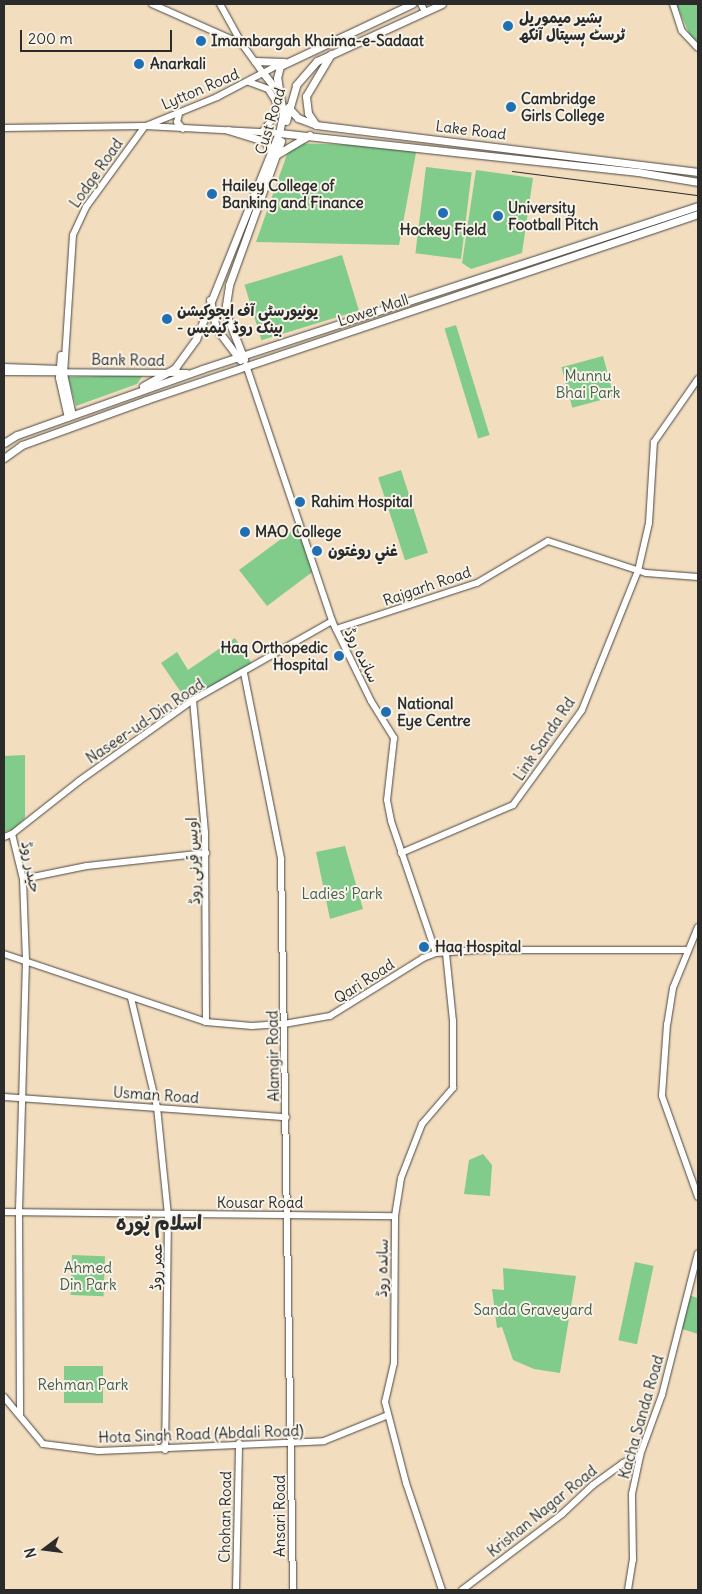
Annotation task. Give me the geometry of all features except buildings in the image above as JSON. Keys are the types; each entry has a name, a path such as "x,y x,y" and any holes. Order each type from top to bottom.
{"main road":[{"path":"152,4 244,46"},
{"path":"220,4 244,46 264,74"},
{"path":"255,61 284,62 412,4"},
{"path":"421,4 425,12 442,4"},
{"path":"673,4 682,31 698,48"},
{"name":"Cust Road","path":"110,401 168,373 187,354 282,133 288,109 301,77 317,61 332,52 425,12"},
{"path":"316,125 308,113 306,96 332,52"},
{"name":"Cust Road","path":"282,133 281,97 277,74 284,62"},
{"name":"Lytton Road","path":"145,126 179,114 250,82 284,62"},
{"name":"Lake Road","path":"264,74 288,109 298,118 316,125 698,172"},
{"path":"250,82 268,89 276,102 275,116 262,132"},
{"path":"179,114 177,122 183,130"},
{"path":"4,128 145,126 183,130 312,134 698,182"},
{"name":"Lodge Road","path":"70,417 61,371 74,230 86,207 145,126"},
{"path":"228,130 265,141 273,154 312,134"},
{"name":"Cust Road","path":"240,356 225,311 229,284 273,154"},
{"name":"Lower Mall","path":"4,443 17,435 240,356 698,206"},
{"name":"Lower Mall","path":"4,458 22,445 246,365 698,214"},
{"path":"210,300 216,328 246,365"},
{"name":"ساندہ روڈ","path":"246,365 332,621 371,701 394,738 387,800 401,853 436,954"},
{"name":"Bank Road","path":"4,367 61,371"},
{"name":"Bank Road","path":"4,372 191,373"},
{"name":"Link Sanda Rd","path":"401,853 513,805 582,710 638,571 649,523 654,442 698,379"},
{"name":"Rajgarh Road","path":"336,629 477,583 548,540 638,571"},
{"path":"638,571 698,577"},
{"name":"Naseer-ud-Din Road","path":"4,836 12,834 79,781 193,700 244,673 332,621"},
{"name":"Alamgir Road","path":"244,673 281,859 292,1442"},
{"name":"اویس قرنی روڈ","path":"193,700 206,853 206,1022"},
{"name":"حیدر روڈ","path":"12,834 23,879 26,960 19,1213 20,1415"},
{"path":"23,879 87,866 206,853"},
{"path":"698,927 673,988 667,1024 662,1096 698,1197"},
{"name":"Qari Road","path":"4,954 206,1022 229,1025 284,1024 340,1012 420,960 436,954 687,950"},
{"name":"ساندہ روڈ","path":"442,1590 386,1416 385,1402 394,1363 395,1216 402,1178 413,1142 422,1124 453,1088 453,1021 446,953"},
{"name":"عمر روڈ","path":"131,998 157,1107 168,1215 165,1450"},
{"name":"Usman Road","path":"4,1097 286,1117"},
{"name":"Kousar Road","path":"4,1212 395,1216"},
{"name":"Kacha Sanda Road","path":"628,1590 633,1560 632,1494 640,1456 662,1394 698,1253"},
{"name":"Hota Singh Road (Abdali Road)","path":"4,1397 43,1444 99,1452 165,1450 239,1443 330,1439 386,1416"},
{"name":"Ansari Road","path":"292,1442 293,1590"},
{"name":"Chohan Road","path":"236,1590 239,1443"},
{"name":"Krishan Nagar Road","path":"462,1590 562,1514 589,1488 623,1463 640,1456"}],"green space":[{"path":"676,4 698,4 698,43 690,35"},
{"path":"291,143 417,147 399,245 256,242"},
{"name":"Hockey Field","path":"426,167 472,173 461,259 415,253"},
{"name":"University Football Pitch","path":"476,170 533,178 522,253 471,269 462,263"},
{"path":"342,255 359,310 261,340 244,285"},
{"path":"456,325 490,435 478,438 445,329"},
{"name":"Munnu Bhai Park","path":"603,356 614,397 572,408 561,367"},
{"path":"143,375 137,384 76,406 68,377"},
{"path":"401,470 428,553 405,560 378,477"},
{"path":"300,525 315,570 267,606 239,570"},
{"path":"235,638 254,667 189,704 161,663 177,652 188,670"},
{"path":"25,755 25,818 14,829 4,832 4,756"},
{"name":"Ladies' Park","path":"345,846 363,909 330,919 316,852"},
{"path":"483,1154 492,1165 490,1196 464,1194 469,1160"},
{"name":"Ahmed Din Park","path":"72,1255 105,1256 104,1296 71,1295"},
{"path":"635,1262 654,1266 637,1344 618,1340"},
{"name":"Sanda Graveyard","path":"503,1268 576,1276 560,1373 534,1369 513,1360 502,1327 497,1328 492,1289 504,1290"},
{"path":"688,1295 698,1298 698,1334 679,1328"},
{"name":"Rehman Park","path":"64,1366 103,1366 103,1403 64,1403"}],"railway":[{"path":"512,171 698,195"}],"place":[{"name":"بشیر میموریل ٹرسٹ ہسپتال آنکھ","path":"508,26"},
{"name":"Imambargah Khaima-e-Sadaat","path":"201,41"},
{"name":"Anarkali","path":"139,64"},
{"name":"Cambridge Girls College","path":"511,107"},
{"name":"Hailey College of Banking and Finance","path":"212,194"},
{"name":"Hockey Field","path":"443,213"},
{"name":"University Football Pitch","path":"498,216"},
{"name":"یونیورسٹی آف ایجوکیشن - بینک روڈ کیمپس","path":"167,319"},
{"name":"Rahim Hospital","path":"300,502"},
{"name":"MAO College","path":"245,532"},
{"name":"غني روغتون","path":"317,551"},
{"name":"Haq Orthopedic Hospital","path":"339,656"},
{"name":"National Eye Centre","path":"386,712"},
{"name":"Haq Hospital","path":"424,947"}],"district":[{"name":"اسلام پُورہ","path":"159,1222"}]}
